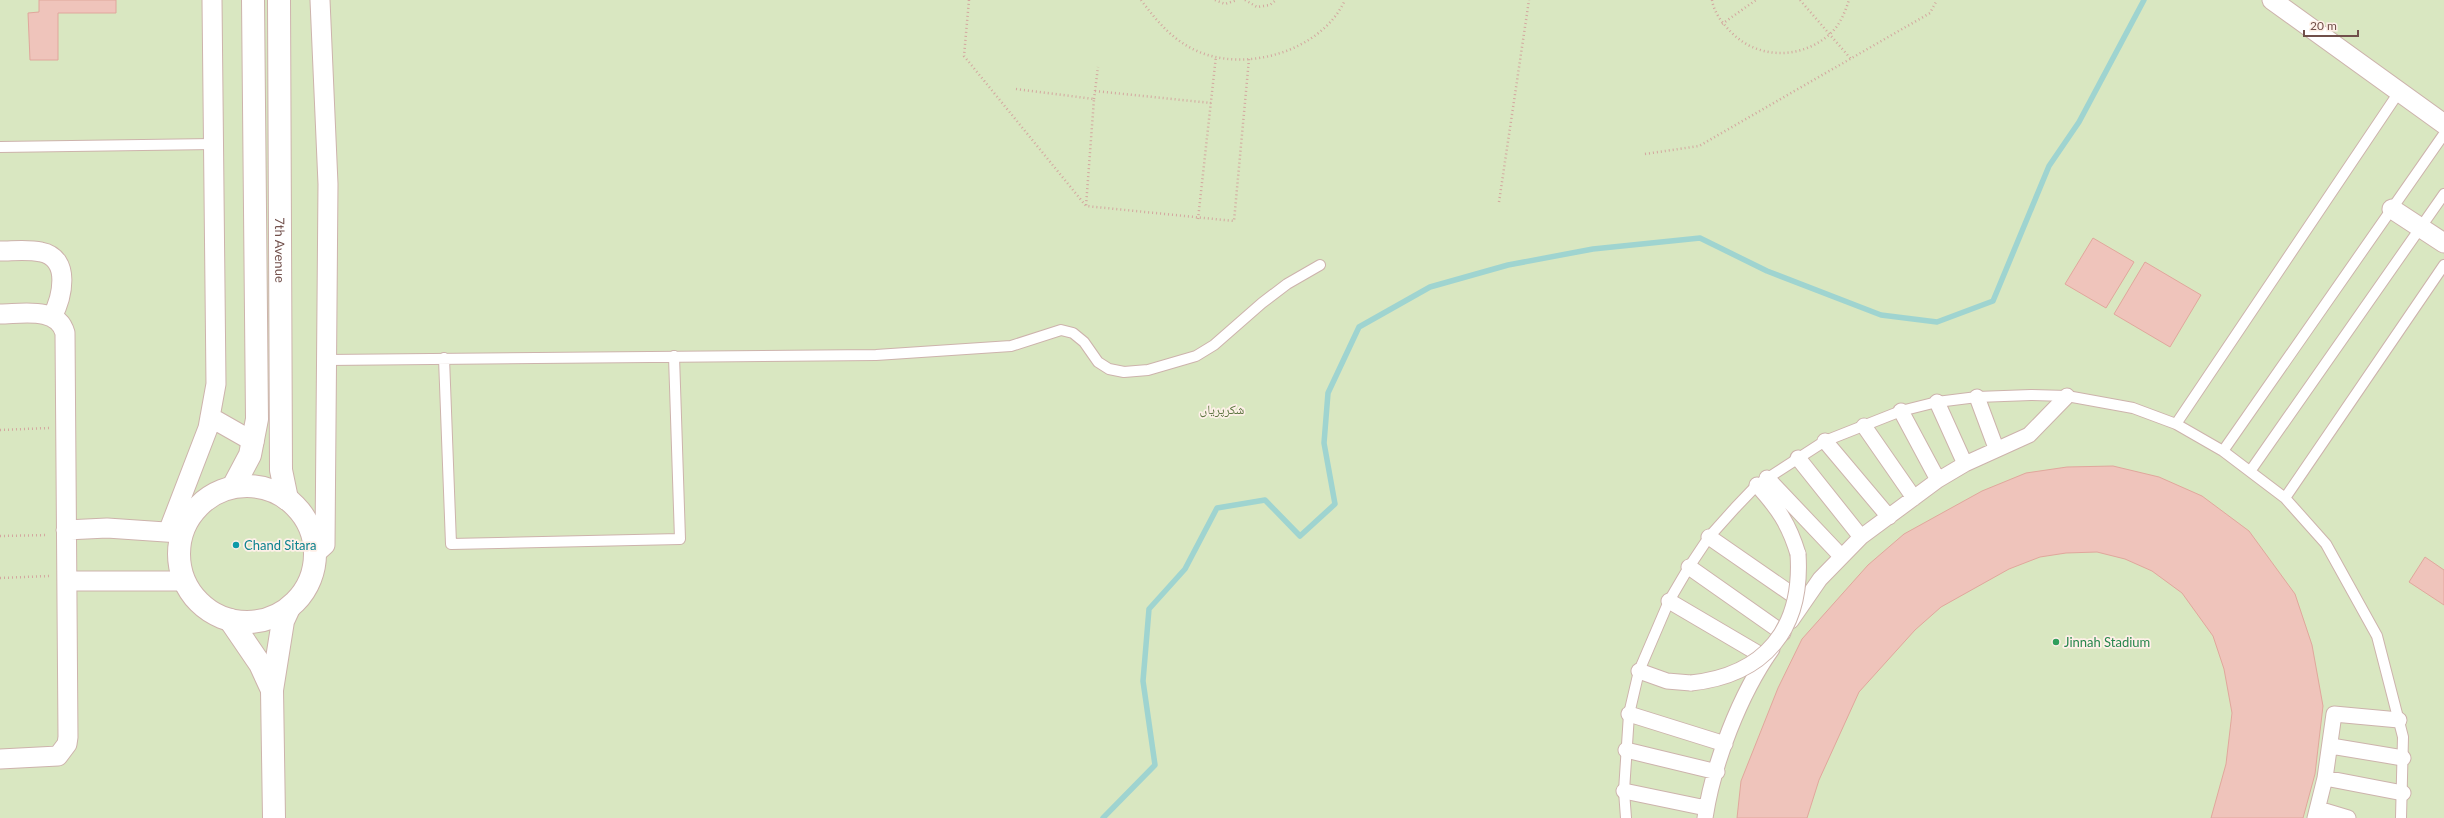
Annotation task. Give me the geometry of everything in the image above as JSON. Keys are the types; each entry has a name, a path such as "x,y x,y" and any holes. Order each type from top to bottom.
{"street":[{"path":"212,0 216,384 208,428 175,532 178,557 184,581 203,606 230,620 255,622 278,615 289,608"},
{"name":"7th Avenue","path":"233,487 245,466 254,442 257,419 253,0"},
{"name":"7th Avenue","path":"279,0 281,470 287,499"},
{"path":"315,554 325,545 327,360 328,184 320,0"},
{"path":"2272,0 2444,124"},
{"path":"2392,209 2444,243"},
{"path":"0,251 41,252 48,254 58,263 61,271 61,292 52,318"},
{"path":"0,314 40,313 52,318 61,325 65,333 67,578 67,744 58,756 0,758"},
{"path":"1624,791 1706,813 1725,744 1751,682 1803,602 1841,556 1861,537 1938,480 1996,448 2029,435 2067,396"},
{"path":"1977,397 1996,448"},
{"path":"1937,402 1965,464"},
{"path":"1901,411 1938,480"},
{"path":"210,417 254,442"},
{"path":"1864,426 1914,498"},
{"path":"1825,441 1889,516"},
{"path":"1798,458 1861,537"},
{"path":"1639,672 1667,681 1691,683 1715,681 1737,673 1758,660 1775,644 1788,624 1796,602 1800,578 1798,554 1791,531 1780,510 1762,482"},
{"path":"1762,482 1841,556"},
{"path":"175,532 204,500 233,487 249,486 265,489 287,499 298,510 307,523 313,538 315,554 308,584 289,608 283,621 272,690 274,818"},
{"path":"66,532 107,528 175,532"},
{"path":"1710,537 1803,602"},
{"path":"1689,567 1783,632"},
{"path":"67,578 184,581"},
{"path":"1668,601 1766,658"},
{"path":"230,620 263,669 272,690"},
{"path":"1629,714 1725,744"},
{"path":"2348,818 2316,814 2331,746 2334,714 2399,720"},
{"path":"2331,746 2403,758"},
{"path":"1626,750 1717,772"},
{"path":"2325,778 2403,793"}],"lane":[{"path":"2176,424 2399,92"},
{"path":"2223,451 2444,134"},
{"path":"0,147 214,144"},
{"path":"2251,470 2444,194"},
{"path":"327,360 876,355 1011,346 1061,330 1073,333 1084,342 1098,362 1108,369 1124,372 1148,370 1196,356 1214,345 1268,298 1287,284 1320,265"},
{"path":"2285,498 2444,265"},
{"path":"444,358 451,544 680,539 674,356"},
{"path":"1626,818 1624,791 1629,714 1639,672 1668,601 1689,567 1710,537 1762,482 1825,441 1901,411 1937,402 1977,397 2067,396 2132,408 2176,424 2223,451 2251,470 2285,498 2326,544 2377,636 2403,737 2403,793 2401,818"}],"path":[{"path":"969,0 964,56 1086,206 1198,219 1234,220 1249,59"},
{"path":"1141,0 1163,29 1197,51 1236,60 1277,56 1313,38 1341,9 1345,0"},
{"path":"1215,0 1225,4 1237,0"},
{"path":"1245,0 1257,7 1270,5 1276,0"},
{"path":"1499,202 1529,0"},
{"path":"1712,0 1722,24 1740,41 1762,51 1786,54 1810,48 1830,34 1843,18 1849,0"},
{"path":"1722,24 1756,0"},
{"path":"1800,0 1851,59"},
{"path":"1645,154 1699,146 1930,13 1938,0"},
{"path":"1198,219 1216,56"},
{"path":"1086,206 1094,99 1098,67"},
{"path":"1016,89 1094,99"},
{"path":"1095,91 1211,103"},
{"path":"0,430 65,428"},
{"path":"0,536 66,532"},
{"path":"0,578 67,578"}],"green space":[{"name":"شکرپریاں","path":"0,0 2444,0 2444,818 0,818"}],"building":[{"path":"39,0 116,0 116,13 58,13 58,60 30,60 28,13 39,12"},
{"path":"2093,238 2134,262 2106,308 2065,284"},
{"path":"2145,262 2201,295 2170,347 2114,314"},
{"path":"2113,466 2159,477 2202,496 2249,531 2295,594 2312,645 2323,706 2315,774 2303,818 2211,818 2226,764 2232,713 2224,669 2213,636 2182,593 2152,571 2125,559 2097,552 2066,553 2040,557 2009,569 1941,607 1915,630 1859,692 1819,780 1807,818 1737,818 1741,781 1778,688 1802,639 1868,565 1904,534 1982,491 2026,473 2067,467"},
{"path":"2425,557 2444,570 2444,605 2409,582"}],"waterway":[{"path":"1103,818 1155,765 1143,681 1149,609 1185,569 1217,508 1265,500 1300,536 1335,504 1324,443 1328,393 1359,327 1430,287 1508,265 1593,249 1700,238 1767,271 1881,315 1937,322 1993,301 2049,166 2079,122 2144,0"}],"place":[{"name":"Chand Sitara","path":"236,545"},
{"name":"Jinnah Stadium","path":"2056,642"}]}
